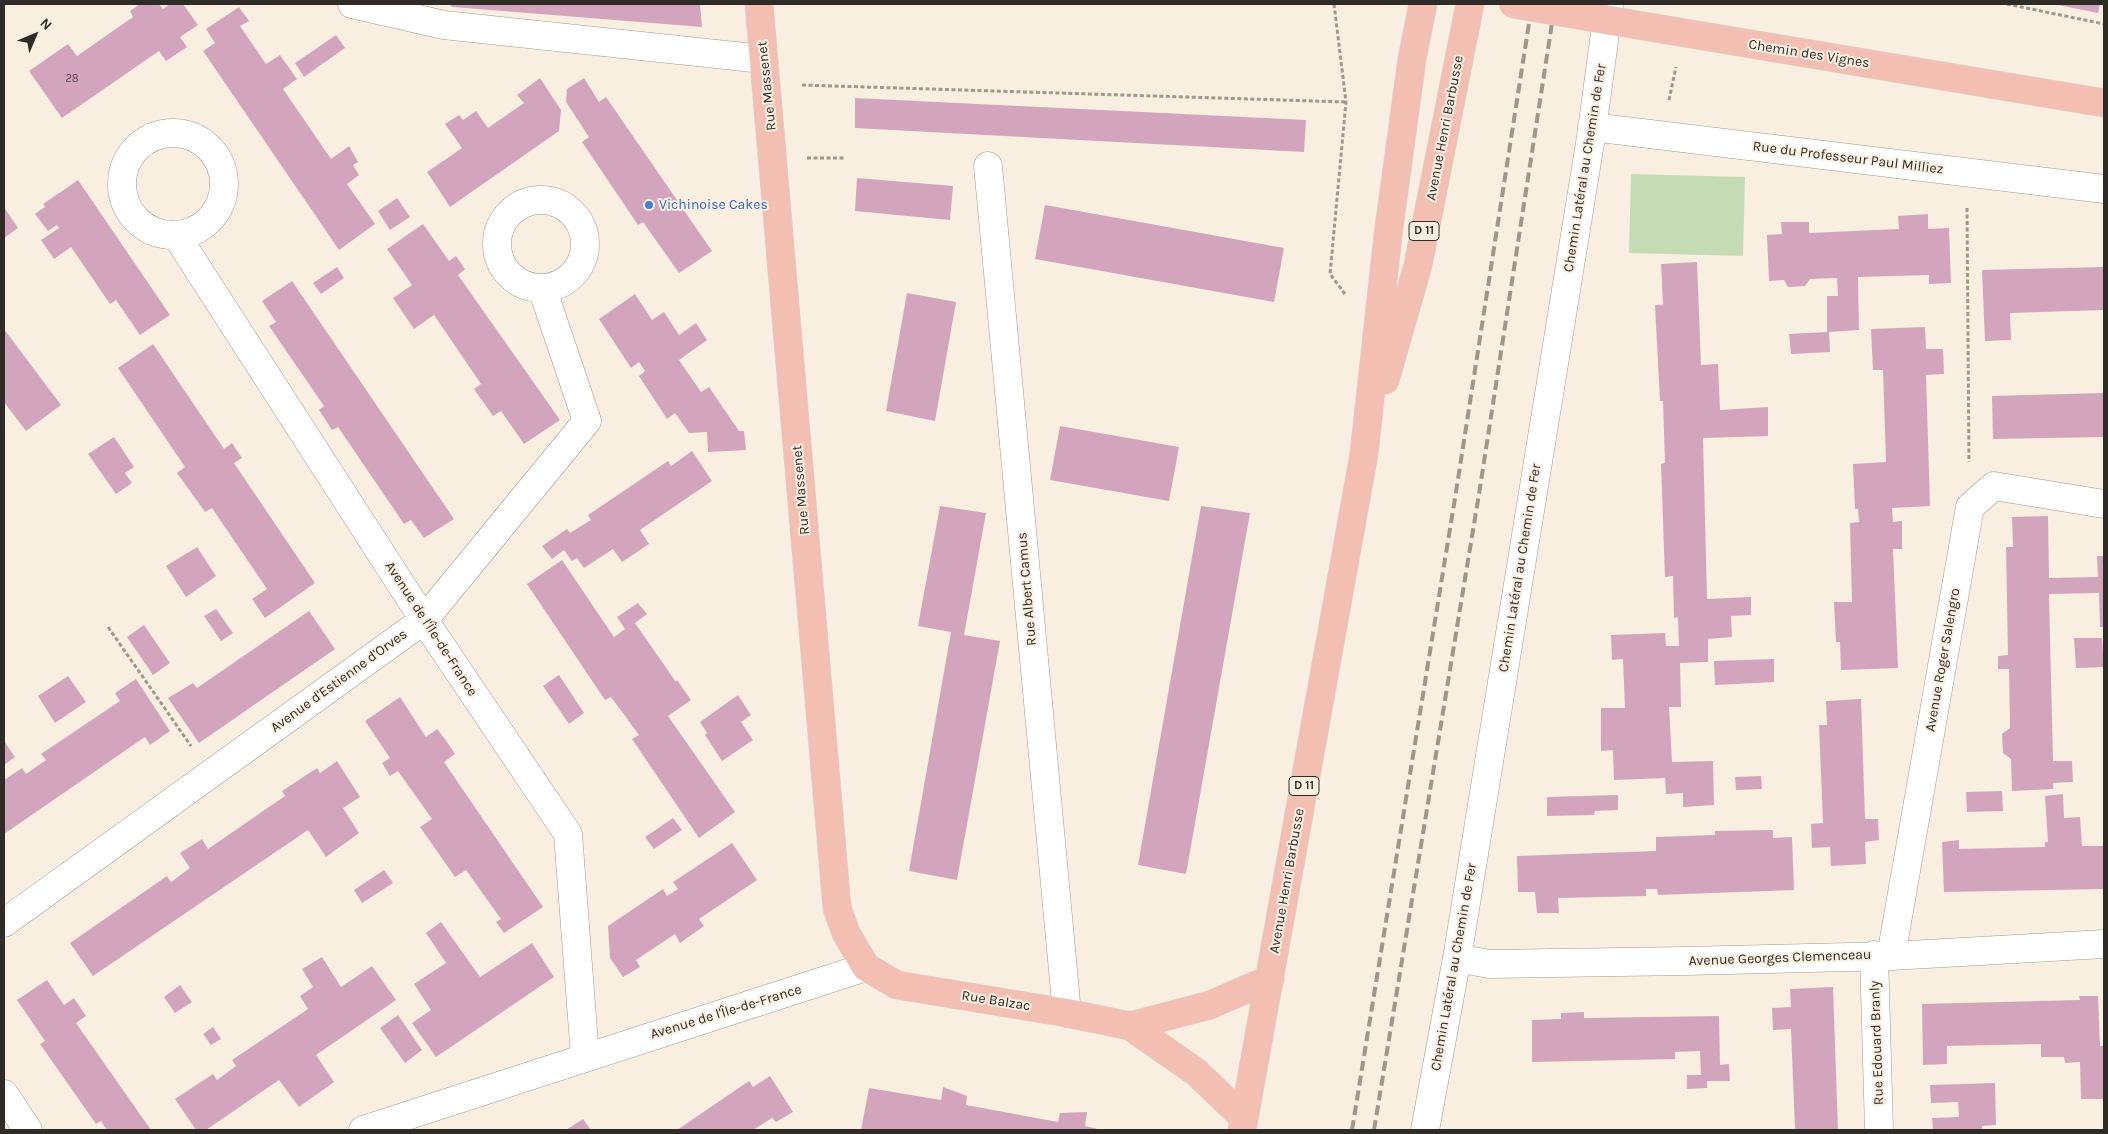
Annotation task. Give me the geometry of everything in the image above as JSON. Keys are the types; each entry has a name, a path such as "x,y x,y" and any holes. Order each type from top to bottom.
{"main road":[{"name":"Rue Massenet","path":"760,4 837,908 846,933 866,967"},
{"name":"Avenue Henri Barbusse","path":"1243,1124 1364,454 1389,225 1412,59 1423,4"},
{"name":"Avenue Henri Barbusse","path":"1364,454 1418,265 1470,4"},
{"name":"Chemin des Vignes","path":"1513,4 2104,103"},
{"name":"Rue Balzac","path":"866,967 897,985 1067,1013 1130,1026 1196,1072 1243,1124"},
{"name":"Rue Balzac","path":"1130,1026 1210,1005 1270,979"}],"street":[{"path":"352,4 444,26 765,72"},
{"name":"Chemin Latéral au Chemin de Fer","path":"1425,1130 1457,958 1592,127 1609,4"},
{"name":"Rue du Professeur Paul Milliez","path":"1592,127 2104,189"},
{"name":"Rue Albert Camus","path":"988,166 1067,1013"},
{"name":"Avenue de l'Île-de-France","path":"176,235 424,620 568,834 585,1057"},
{"name":"Avenue d'Estienne d'Orves","path":"4,923 424,620 588,421 542,288"},
{"path":"1970,507 1994,486 2104,504"},
{"name":"Avenue Roger Salengro","path":"1882,955 1970,507"},
{"name":"Avenue Georges Clemenceau","path":"1457,958 1489,964 1686,961 1882,955 2104,944"},
{"name":"Rue Edouard Branly","path":"1879,1130 1882,955"},
{"name":"Avenue de l'Île-de-France","path":"363,1130 866,967"},
{"path":"4,1094 28,1130"}],"path":[{"path":"1334,4 1346,102 1330,274 1346,295"},
{"path":"2007,4 2104,24"},
{"path":"1662,135 1678,32"},
{"path":"765,72 1346,102"},
{"path":"1967,172 1970,507"},
{"path":"108,627 210,773"}],"green space":[{"path":"1631,174 1745,177 1743,256 1629,253"}],"building":[{"path":"140,4 159,4 163,9 170,4 183,4 198,25 180,37 187,47 166,61 159,51 62,118 29,71 68,44 77,56 133,17 130,11"},
{"path":"448,4 700,4 702,27 453,7"},
{"path":"2053,4 2100,4 2098,13"},
{"path":"239,7 249,21 240,26 266,64 280,55 297,79 283,89 331,159 349,146 358,162 353,165 359,175 347,184 375,224 339,250 203,51 215,43 206,29"},
{"path":"336,35 345,48 304,77 295,63"},
{"path":"540,78 561,110 559,131 450,207 427,172 462,148 445,124 459,115 463,120 476,111 488,128 524,103 517,95"},
{"path":"584,78 599,102 606,97 712,251 679,273 643,222 638,225 582,142 589,137 566,102 567,89"},
{"path":"855,98 1306,120 1304,152 855,128"},
{"path":"857,178 953,186 950,220 855,211"},
{"path":"78,180 170,315 140,335 116,300 110,304 71,247 54,259 41,240 59,228 57,225 48,231 35,214 45,207 43,204"},
{"path":"397,198 410,217 390,230 378,211"},
{"path":"1045,205 1284,248 1274,302 1035,259"},
{"path":"4,207 18,228 4,238"},
{"path":"1928,214 1928,229 1949,228 1951,283 1929,284 1929,275 1858,277 1859,330 1829,332 1830,352 1791,354 1789,334 1827,332 1827,296 1838,296 1837,278 1810,279 1805,286 1788,287 1784,280 1769,281 1767,235 1782,234 1781,222 1809,222 1809,233 1899,229 1898,216"},
{"path":"423,224 449,261 456,256 465,269 458,275 560,420 524,444 501,411 493,416 474,389 481,384 434,315 414,329 393,298 412,285 387,249"},
{"path":"1697,262 1701,365 1718,364 1720,410 1768,407 1768,436 1703,438 1707,599 1751,597 1751,615 1731,616 1732,637 1708,639 1708,662 1680,663 1681,707 1669,707 1672,762 1713,761 1714,805 1683,807 1683,793 1666,794 1665,778 1614,780 1613,750 1601,751 1601,708 1625,708 1623,659 1612,660 1611,635 1665,633 1666,646 1679,646 1678,617 1674,618 1673,576 1665,577 1661,464 1665,463 1663,401 1660,401 1655,305 1663,305 1661,264"},
{"path":"337,267 344,278 321,294 313,283"},
{"path":"2104,267 2104,310 2010,313 2011,340 1985,341 1982,270"},
{"path":"292,281 454,519 424,538 411,520 404,524 338,427 332,430 319,410 324,406 269,326 276,322 262,301"},
{"path":"907,293 956,302 935,421 886,411"},
{"path":"635,294 652,320 664,312 679,335 696,323 707,340 679,360 701,392 709,387 739,431 744,431 746,450 708,452 707,432 689,433 675,413 667,419 639,376 645,371 639,362 631,368 599,319"},
{"path":"1925,327 1926,349 1943,349 1944,374 1926,375 1930,506 1892,508 1893,522 1902,521 1902,549 1893,549 1898,668 1841,670 1840,642 1836,642 1834,602 1852,602 1850,523 1859,522 1858,509 1855,509 1853,464 1886,462 1883,370 1873,370 1871,329"},
{"path":"4,329 61,405 26,431 4,402"},
{"path":"153,344 224,449 232,443 242,458 234,463 315,583 265,618 252,599 267,589 212,508 205,512 177,473 185,467 118,368"},
{"path":"2104,393 2104,437 1993,439 1992,396"},
{"path":"1060,426 1179,447 1169,501 1050,480"},
{"path":"114,437 134,467 125,473 132,483 116,494 88,454"},
{"path":"692,451 712,481 640,530 649,544 622,562 613,549 584,568 577,558 572,561 564,550 552,559 542,546 567,529 570,533 591,520 588,515 668,461 671,466"},
{"path":"940,506 986,513 964,635 1000,641 957,880 909,871 951,632 918,626"},
{"path":"1201,506 1250,513 1186,874 1138,865"},
{"path":"2048,516 2049,578 2098,577 2097,556 2104,556 2104,627 2100,627 2099,593 2049,594 2053,761 2072,761 2073,782 2053,783 2053,789 2012,791 2011,759 2003,753 2002,734 2010,728 2009,669 1998,669 1998,656 2008,655 2006,547 2013,547 2012,517"},
{"path":"197,547 216,576 186,597 166,566"},
{"path":"562,560 614,637 625,629 617,617 638,603 647,614 635,623 676,682 677,680 691,700 668,716 735,812 699,838 632,739 639,735 611,697 605,700 527,584"},
{"path":"216,609 233,633 221,641 204,616"},
{"path":"309,611 335,649 199,743 168,698 193,683 197,688"},
{"path":"144,625 170,663 153,675 127,637"},
{"path":"2074,638 2102,638 2104,667 2076,668"},
{"path":"1774,659 1774,682 1715,685 1714,661"},
{"path":"559,675 584,713 569,724 543,686"},
{"path":"68,676 86,702 55,723 38,696"},
{"path":"136,679 170,731 150,745 145,737 4,834 4,780 22,768 26,774 46,760 41,754 120,701 115,693"},
{"path":"738,695 751,715 741,722 753,740 722,761 705,735 707,733 700,722"},
{"path":"400,697 426,737 437,729 445,739 455,754 444,762 543,907 504,933 496,922 501,919 466,870 455,877 420,827 432,819 398,771 390,776 382,763 390,758 365,721"},
{"path":"1861,699 1865,819 1878,819 1879,840 1865,842 1866,864 1831,866 1830,847 1812,848 1811,824 1823,823 1819,725 1827,725 1826,701"},
{"path":"4,741 15,757 4,765"},
{"path":"337,761 360,797 343,808 359,833 326,857 308,830 93,976 70,943 167,876 171,882 190,868 180,853 202,839 208,849 285,796 282,791 317,768 320,773"},
{"path":"1761,776 1762,789 1736,790 1735,777"},
{"path":"2002,791 2003,811 1967,812 1966,792"},
{"path":"2063,794 2064,818 2080,817 2082,846 2104,846 2104,889 1944,892 1942,842 1959,840 1959,849 2045,847 2045,842 2048,842 2045,796"},
{"path":"1618,795 1618,810 1595,811 1594,815 1547,816 1547,797"},
{"path":"673,818 682,830 654,849 645,837"},
{"path":"1773,830 1773,838 1792,837 1794,890 1658,895 1657,889 1646,889 1646,896 1558,898 1559,913 1537,913 1535,892 1518,892 1517,856 1656,851 1656,837 1715,835 1715,831"},
{"path":"732,843 757,880 699,919 704,926 680,943 675,934 636,960 640,967 623,977 610,958 608,926 663,889 667,896 678,889 673,882"},
{"path":"384,870 393,883 362,903 354,890"},
{"path":"441,922 480,977 532,943 554,977 436,1057 412,1023 431,1010 414,984 446,963 426,933"},
{"path":"322,957 341,987 372,966 396,1000 316,1055 334,1082 299,1107 279,1080 206,1130 196,1130 175,1099 213,1074 217,1080 236,1066 232,1060 308,1009 300,996 313,987 302,969"},
{"path":"47,980 64,1005 74,998 86,1016 76,1023 151,1130 107,1130 101,1121 96,1124 40,1044 45,1041 17,1000"},
{"path":"180,985 192,1002 175,1013 164,997"},
{"path":"1833,987 1838,1130 1795,1129 1791,1029 1773,1030 1772,1008 1791,1007 1790,989"},
{"path":"2079,996 2098,996 2100,1046 2104,1046 2104,1099 2081,1099 2080,1062 2065,1063 2064,1057 2041,1057 2041,1044 1947,1046 1947,1064 1923,1065 1922,1004 2080,1000"},
{"path":"1584,1012 1584,1018 1719,1016 1720,1065 1729,1064 1730,1081 1707,1081 1707,1088 1687,1089 1687,1075 1701,1075 1700,1051 1675,1052 1675,1059 1532,1062 1532,1020 1561,1019 1561,1013"},
{"path":"398,1015 422,1050 405,1063 380,1028"},
{"path":"213,1027 221,1039 211,1045 203,1034"},
{"path":"770,1076 793,1112 776,1122 772,1118 753,1130 677,1130 749,1081 753,1087"},
{"path":"1995,1083 1996,1125 1982,1126 1982,1130 1933,1130 1932,1118 1959,1117 1958,1102 1931,1103 1930,1085"},
{"path":"943,1087 967,1096 966,1105 1058,1122 1060,1113 1087,1112 1085,1126 1102,1130 861,1130 869,1088 941,1100"},
{"path":"583,1119 591,1130 566,1130"}],"railway":[{"path":"1352,1130 1456,492 1532,4"},
{"path":"1374,1130 1479,494 1555,4"}],"place":[{"name":"Vichinoise Cakes","path":"649,205"}]}
